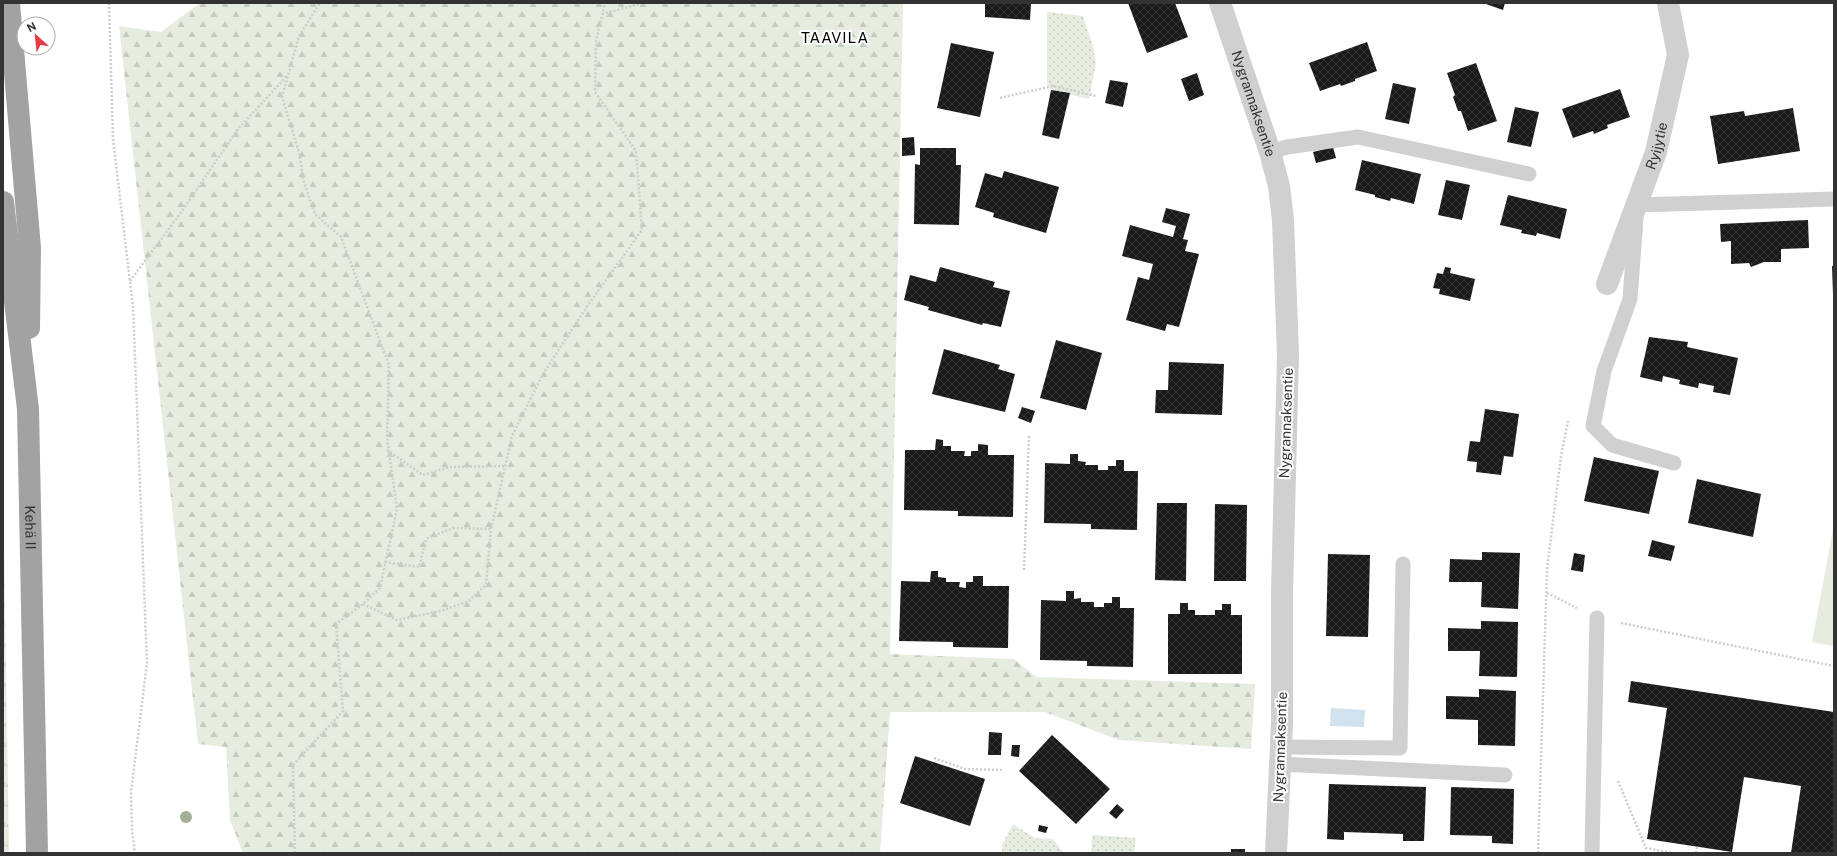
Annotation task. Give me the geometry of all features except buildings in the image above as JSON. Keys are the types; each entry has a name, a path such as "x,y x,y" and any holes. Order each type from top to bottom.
{"highway":[{"path":"9,3 30,248 28,409"},
{"name":"Kehä II","path":"3,202 28,409 36,853"}],"street":[{"name":"Nygrannaksentie","path":"1220,3 1270,152 1279,186 1283,220 1288,355 1280,756 1276,853"},
{"name":"Ryijytie","path":"1607,284 1656,152 1678,55 1668,3"}],"lane":[{"path":"1270,152 1287,147 1358,137 1529,174"},
{"path":"1674,463 1612,445 1593,426 1604,371 1630,299 1637,205 1834,199"},
{"path":"1280,756 1400,748 1403,564"},
{"path":"1592,853 1597,618"},
{"path":"1280,756 1505,775"}],"path":[{"path":"109,3 113,139 133,307 147,662 131,792 132,830 135,853"},
{"path":"295,853 293,765 343,711 336,624 363,604 380,588 397,509 387,450 389,365 341,237 315,214 312,207 303,179 299,152 282,97 299,36 320,3"},
{"path":"363,604 397,620 441,611 469,601 486,585 490,529 512,436 543,374 586,308 642,230 636,151 595,92 596,41 604,3"},
{"path":"602,14 643,3"},
{"path":"130,282 182,211 238,129 289,75"},
{"path":"1000,98 1053,86 1096,96"},
{"path":"1538,853 1547,570 1560,456 1568,419"},
{"path":"1024,570 1029,436"},
{"path":"387,450 423,475 450,467 505,466"},
{"path":"385,562 419,567 426,538 453,528 490,529"},
{"path":"1547,592 1597,618 1834,666"},
{"path":"934,758 965,769 1004,770"},
{"path":"1616,776 1646,848 1672,853"},
{"path":"1696,853 1697,847"}],"green space":[{"path":"200,3 903,3 890,654 1014,659 1036,677 1255,684 1251,749 1119,740 1045,712 890,712 880,853 243,853 230,820 226,747 198,744 119,26 161,32"},
{"path":"1047,12 1083,16 1093,46 1096,64 1089,99 1051,90 1047,85"},
{"path":"3,487 9,853 3,853"},
{"path":"1834,524 1834,646 1812,642"},
{"path":"1013,824 1035,838 1053,839 1063,852 1067,853 1002,853 1002,845"},
{"path":"1092,835 1136,838 1134,853 1091,853"}],"water":[{"path":"1331,708 1365,710 1364,727 1330,726"}],"district":[{"name":"TAAVILA","path":"835,38"}]}
